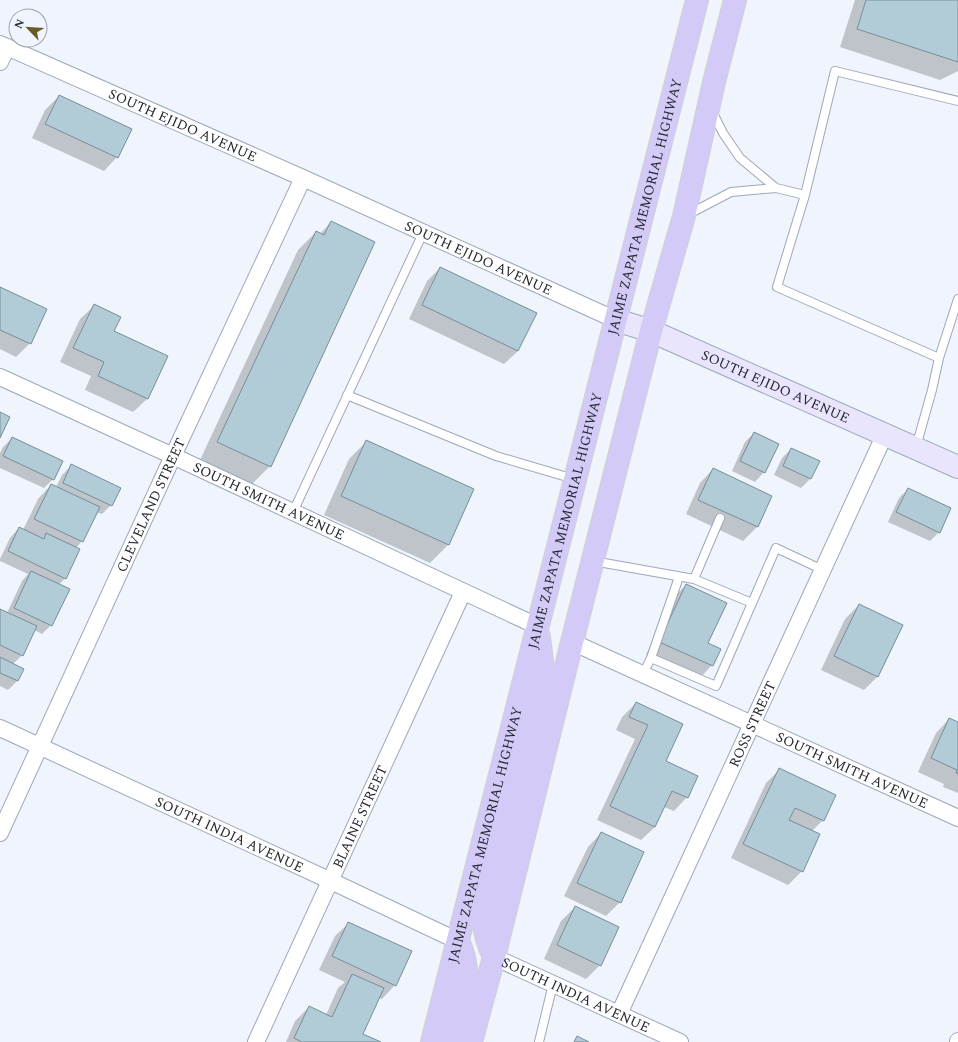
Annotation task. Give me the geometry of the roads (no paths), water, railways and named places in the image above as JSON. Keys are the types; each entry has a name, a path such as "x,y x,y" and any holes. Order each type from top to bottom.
{"main road":[{"name":"JAIME ZAPATA MEMORIAL HIGHWAY","path":"432,1042 697,0"},
{"path":"471,1042 494,957 592,561 651,331 684,216 735,0"},
{"name":"SOUTH EJIDO AVENUE","path":"616,320 651,331 958,467"},
{"path":"494,957 485,935 484,923 486,904 491,878 542,682 543,662 537,626"},
{"path":"453,1042 463,1002 467,975 463,951 458,942"}],"street":[{"name":"SOUTH EJIDO AVENUE","path":"3,46 304,178 616,320"},
{"path":"0,62 3,46"},
{"name":"CLEVELAND STREET","path":"0,833 304,178"},
{"name":"SOUTH SMITH AVENUE","path":"0,377 174,456 537,626"},
{"name":"ROSS STREET","path":"619,1014 885,434"},
{"name":"BLAINE STREET","path":"256,1042 463,592"},
{"name":"SOUTH SMITH AVENUE","path":"572,642 958,818"},
{"name":"SOUTH INDIA AVENUE","path":"0,728 331,881 458,942"},
{"name":"SOUTH INDIA AVENUE","path":"494,957 680,1042"}],"lane":[{"path":"939,358 777,287 805,195 835,71 958,101"},
{"path":"709,106 723,133 740,158 776,188"},
{"path":"684,216 731,192 776,188 805,195"},
{"path":"292,512 423,233"},
{"path":"916,448 939,358 958,299"},
{"path":"347,395 496,456 575,479"},
{"path":"694,579 720,518"},
{"path":"651,658 716,686 776,548 823,570"},
{"path":"592,561 694,579 752,603"},
{"path":"643,674 651,658 679,577"},
{"path":"539,1042 554,984"}]}
